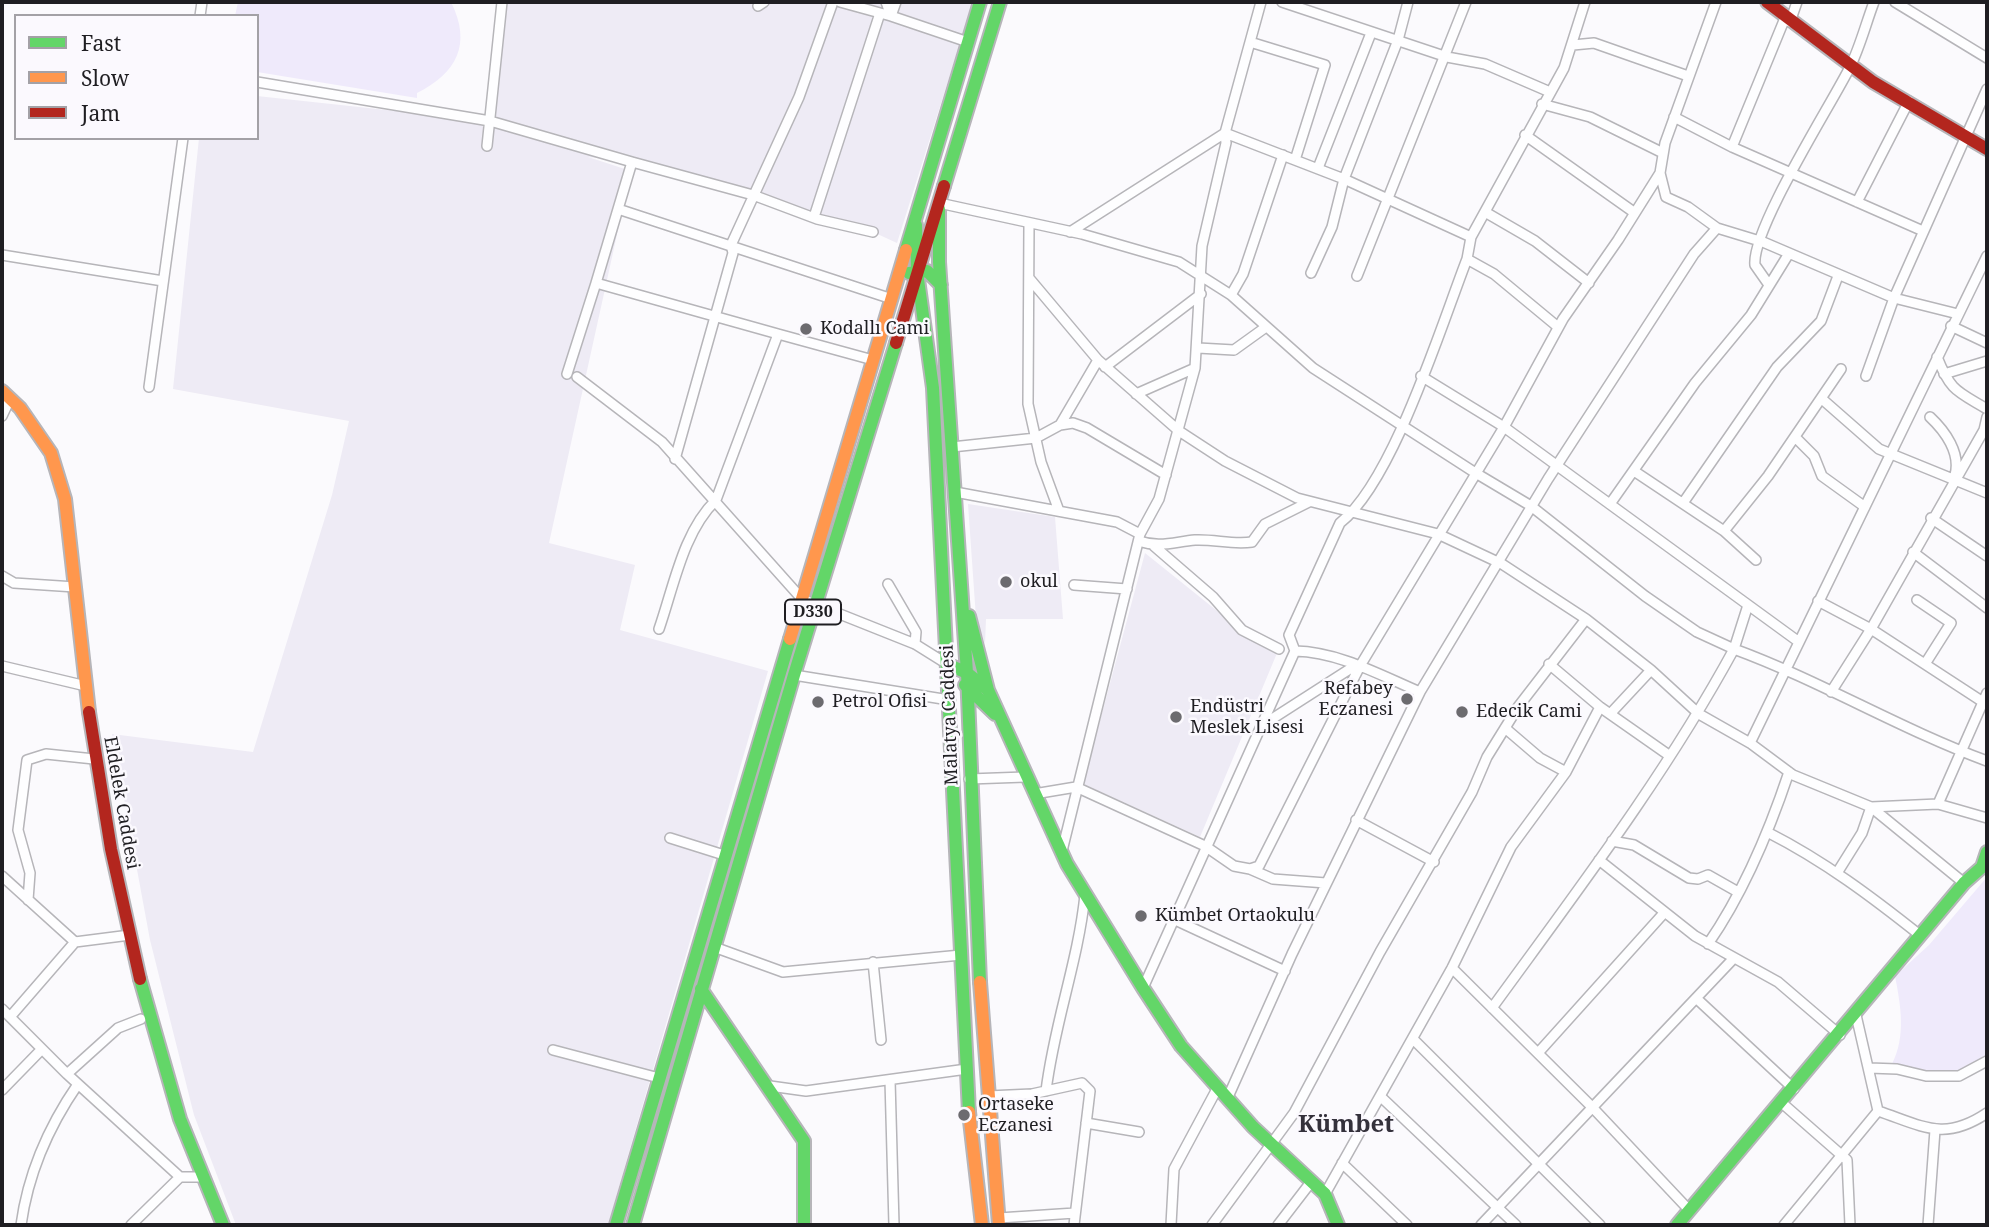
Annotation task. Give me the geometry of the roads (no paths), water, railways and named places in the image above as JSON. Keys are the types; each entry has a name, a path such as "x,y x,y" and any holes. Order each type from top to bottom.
{"street":[{"path":"486,146 502,2"},
{"path":"675,459 733,253 731,245 799,97 833,2"},
{"path":"840,2 968,42"},
{"path":"886,2 891,16"},
{"path":"891,16 896,2"},
{"name":"D330","path":"616,1225 979,2"},
{"name":"D330","path":"634,1225 793,675 1000,2"},
{"path":"1061,853 1140,538 1159,499 1195,368 1202,246 1226,143 1225,133 1261,2"},
{"path":"1282,2 1447,57 1485,64 1550,92"},
{"path":"1311,273 1332,227 1344,179 1398,40 1408,2"},
{"path":"1357,276 1447,57 1466,2"},
{"path":"1143,988 1295,651 1289,635 1340,523 1352,514 1368,492 1403,424 1466,259 1471,237 1550,92 1573,44 1585,2"},
{"path":"1716,2 1663,153 1660,173 1666,197 1688,207 1717,228 1760,242 1894,298 1958,314"},
{"path":"1767,2 1851,65 1987,149"},
{"path":"1732,147 1797,2"},
{"path":"1769,285 1755,265 1760,242 1791,173 1851,65 1874,2"},
{"path":"1895,2 1987,58"},
{"path":"814,218 880,13"},
{"path":"1318,169 1371,33"},
{"path":"1250,41 1325,65 1294,160"},
{"path":"1573,44 1594,43 1688,76"},
{"path":"259,82 489,121 753,195 814,218 873,232"},
{"path":"1866,376 1894,298 1987,89"},
{"path":"1857,202 1909,101"},
{"path":"1542,104 1591,117 1663,153"},
{"path":"1674,117 1732,147 1923,231"},
{"path":"1225,133 1344,179 1471,237"},
{"path":"1070,232 1225,133"},
{"path":"1525,135 1635,214"},
{"path":"149,387 183,140"},
{"path":"1231,295 1243,274 1283,155"},
{"path":"632,162 572,376 662,442 802,599 915,644 967,673 988,690"},
{"path":"1250,869 1259,866 1266,856 1358,665 1504,427 1558,327 1660,173"},
{"path":"939,203 1070,232 1179,262 1231,295 1313,368 1531,506 1656,604 1697,632 1786,668 1831,692 1987,761"},
{"name":"Malatya Caddesi","path":"939,203 941,285 967,673 969,779 988,1097 999,1222"},
{"path":"618,209 891,299"},
{"path":"1485,212 1535,241 1589,283"},
{"path":"916,218 917,272 933,388 967,1069 982,1225"},
{"path":"1029,224 1028,404 1059,511"},
{"path":"1228,1097 1326,883 1420,692 1556,466 1694,254 1717,228"},
{"path":"2,255 163,281"},
{"path":"1610,505 1695,383 1751,316 1788,255"},
{"path":"1750,743 1951,326 1985,268 1987,256"},
{"path":"1466,259 1494,275 1558,327"},
{"path":"899,274 927,271 941,285"},
{"path":"1683,503 1777,367 1821,321 1838,276"},
{"path":"1029,278 1101,363 1179,430 1226,461 1309,502 1438,534 1497,562 1586,619 1651,670 1699,714 1750,743 1789,772 1822,789 1871,807 1964,883"},
{"path":"596,283 873,360"},
{"path":"1060,425 1101,363 1201,295"},
{"path":"1951,326 1987,343"},
{"path":"1198,348 1234,350 1266,327"},
{"path":"659,629 692,534 703,513 716,500 778,334"},
{"path":"1937,356 1944,374 1967,401 1987,410"},
{"path":"1944,374 1987,361"},
{"path":"1136,394 1195,368"},
{"path":"1724,531 1795,437 1841,369"},
{"path":"1421,376 1504,427 1799,642"},
{"path":"2,416 6,395"},
{"name":"Eldelek Caddesi","path":"6,395 20,408 51,453 65,499 94,759 130,934 147,1010 180,1119 223,1225"},
{"path":"1822,399 1879,449 1954,480 1984,489"},
{"path":"1930,417 1946,431 1956,460 1954,480"},
{"path":"1831,692 1871,629 1931,518 1984,436 1987,417"},
{"path":"952,447 1036,438 1060,425 1073,423 1087,428 1166,475"},
{"path":"1795,437 1814,456 1822,476 1865,507"},
{"path":"1634,471 1724,531 1756,560"},
{"path":"955,492 1117,522 1154,546 1213,597 1242,630 1279,649"},
{"path":"1154,546 1197,540 1236,544 1252,542 1265,524 1309,502"},
{"path":"1931,518 1987,555"},
{"path":"1913,552 1987,608"},
{"path":"2,576 14,583 75,587"},
{"path":"961,576 988,690 1061,853 1181,1046 1272,1144 1325,1194 1338,1225"},
{"path":"888,584 916,632 915,644"},
{"path":"1074,585 1126,589"},
{"path":"1917,600 1951,623 1925,664"},
{"path":"1818,601 1871,629 1925,664 1985,697 1938,804"},
{"path":"1492,1008 1612,842 1699,714 1734,649 1748,605"},
{"path":"1212,1225 1294,1113 1380,952 1434,862 1505,728 1549,664 1586,619"},
{"path":"1295,651 1312,652 1358,665 1420,692"},
{"path":"947,664 967,688 998,717"},
{"path":"1549,664 1600,707 1670,756"},
{"path":"1260,727 1358,665"},
{"path":"2,667 86,686"},
{"path":"1610,714 1651,670"},
{"path":"793,675 949,700"},
{"path":"1325,1194 1452,968 1511,847 1566,772 1600,707"},
{"path":"1505,728 1540,758 1566,772"},
{"path":"28,901 30,873 18,830 27,760 46,754 94,759"},
{"path":"1708,944 1724,920 1769,833 1789,772"},
{"path":"969,779 1026,777"},
{"path":"1034,794 1076,788 1205,846 1234,866 1250,869 1273,879 1326,883"},
{"path":"1871,807 1938,804 1987,818"},
{"path":"1837,873 1862,833 1871,807"},
{"path":"1356,820 1434,862"},
{"path":"1769,833 1812,855 1921,936"},
{"path":"670,838 724,855"},
{"path":"1612,842 1634,845 1689,877 1698,879 1708,875 1738,891"},
{"path":"1677,1225 1840,1035 1964,883 1984,865 1987,852"},
{"path":"1599,860 1664,914 1708,944 1778,982 1840,1035"},
{"path":"2,876 75,942"},
{"path":"1046,1091 1057,1020 1075,967 1086,895"},
{"path":"1538,1053 1664,914"},
{"path":"1173,919 1285,971"},
{"path":"10,1017 75,942 130,934"},
{"path":"714,947 783,972 873,961 961,955"},
{"path":"1481,1225 1734,958"},
{"path":"873,961 881,1040"},
{"path":"1452,968 1592,1107 1690,1211"},
{"path":"701,989 770,1086 804,1141 804,1225"},
{"path":"1696,998 1794,1089"},
{"path":"2,1009 67,1074 180,1177 203,1177"},
{"path":"1784,1225 1878,1111 1856,1015"},
{"path":"67,1074 118,1028 141,1019"},
{"path":"1413,1039 1600,1225"},
{"path":"2,1090 41,1049"},
{"path":"553,1050 659,1078"},
{"path":"1869,1068 1897,1069 1926,1076 1959,1076 1987,1060"},
{"path":"770,1086 806,1091 967,1069"},
{"path":"890,1080 894,1225"},
{"path":"988,1097 1046,1091 1082,1083 1090,1091 1074,1225"},
{"path":"21,1225 29,1190 44,1146 57,1114 78,1084"},
{"path":"1171,1225 1174,1169 1218,1087"},
{"path":"1380,1097 1516,1225"},
{"path":"1782,1103 1847,1160 1850,1225"},
{"path":"1878,1111 1936,1130 1960,1129 1987,1113"},
{"path":"1086,1123 1139,1132"},
{"path":"1928,1225 1936,1130"},
{"path":"1342,1163 1407,1225"},
{"path":"131,1225 180,1177"},
{"path":"1278,1225 1311,1182"},
{"path":"999,1222 1075,1213"}],"place":[{"name":"Kodallı Cami","path":"806,329"},
{"name":"okul","path":"1006,582"},
{"name":"Refabey Eczanesi","path":"1407,699"},
{"name":"Petrol Ofisi","path":"818,702"},
{"name":"Edecik Cami","path":"1462,712"},
{"name":"Endüstri Meslek Lisesi","path":"1176,717"},
{"name":"Kümbet Ortaokulu","path":"1141,916"},
{"name":"Ortaseke Eczanesi","path":"964,1115"}],"district":[{"name":"Kümbet","path":"1346,1125"}]}
